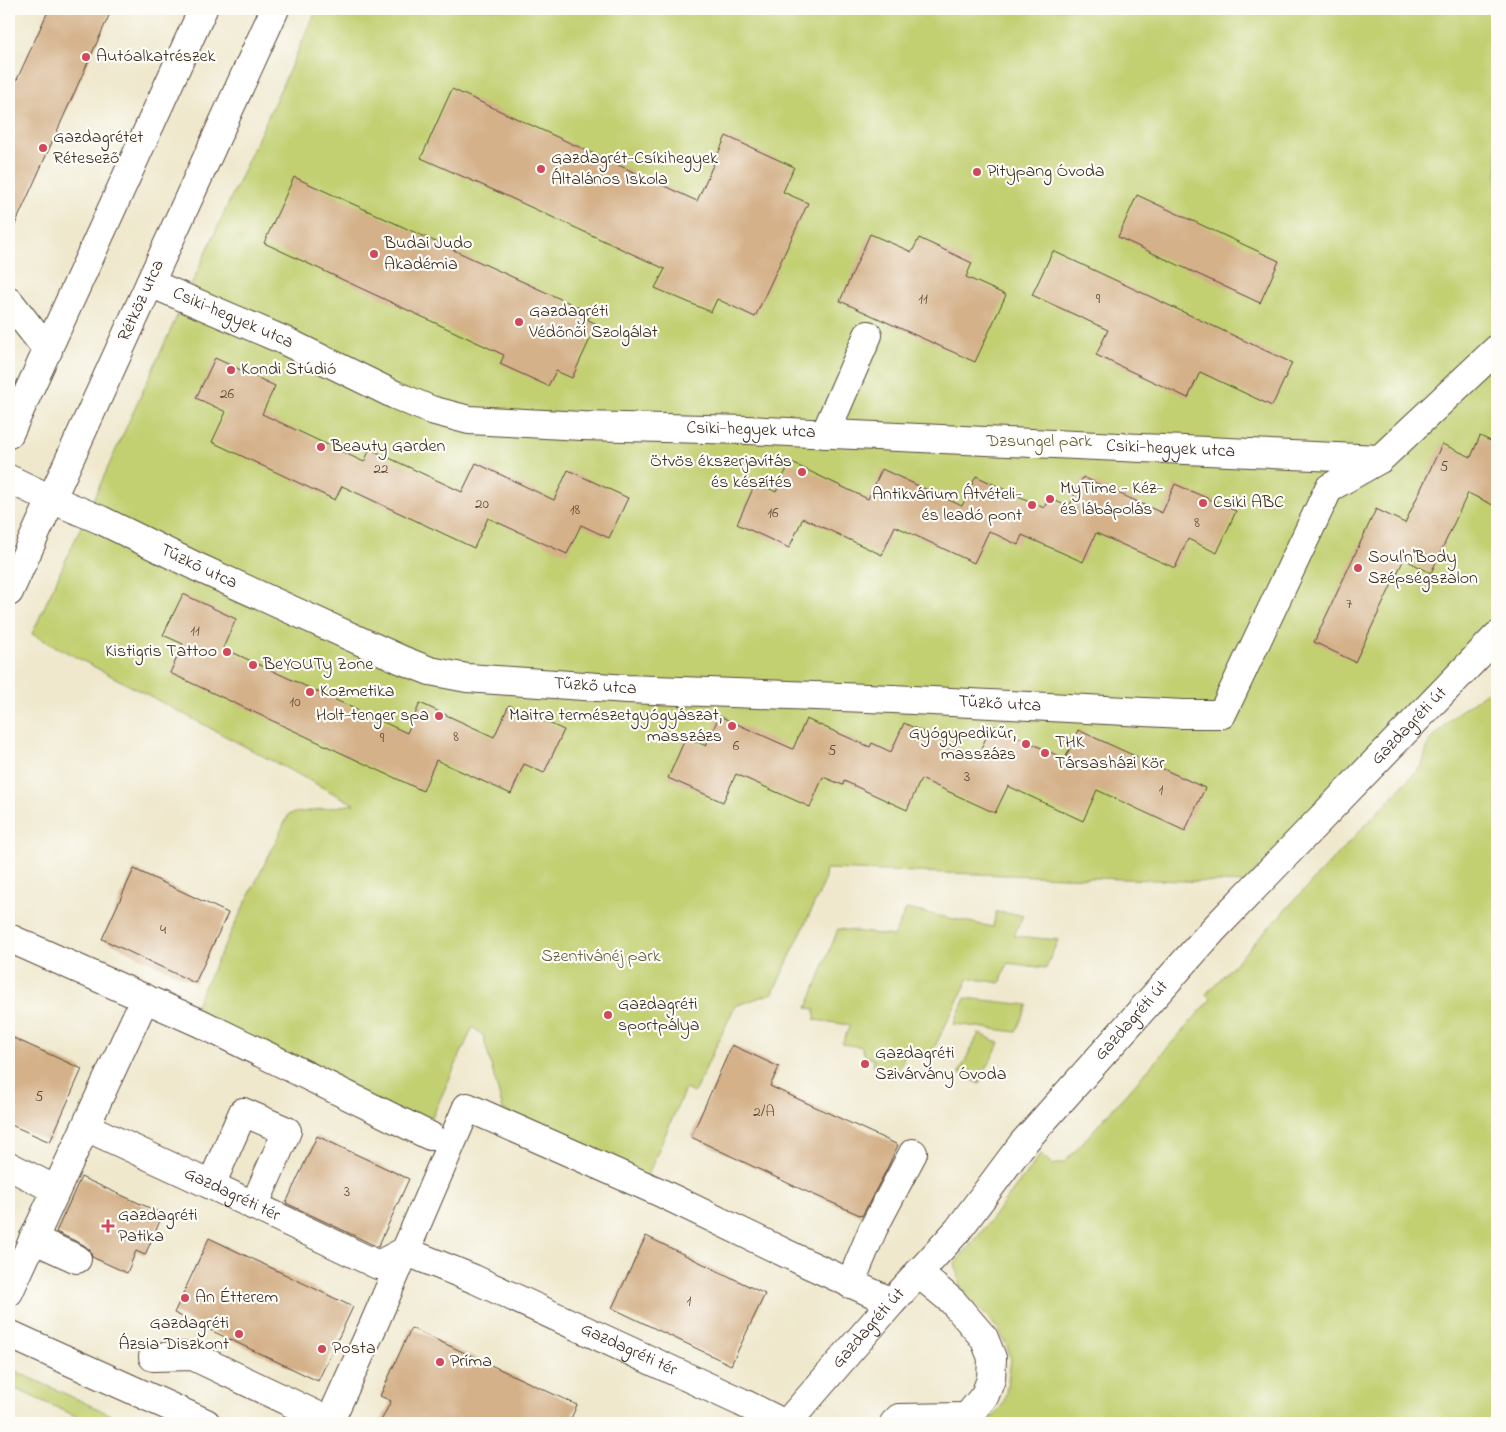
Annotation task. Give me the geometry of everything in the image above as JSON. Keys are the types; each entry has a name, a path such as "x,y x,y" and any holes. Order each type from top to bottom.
{"street":[{"path":"9,434 203,9"},
{"name":"Rétköz utca","path":"9,592 275,9"},
{"name":"Csiki-hegyek utca","path":"150,282 283,340 395,395 431,410 469,420 1380,459"},
{"path":"9,301 48,351"},
{"path":"825,434 868,335"},
{"path":"1380,459 1497,348"},
{"name":"Tűzkő utca","path":"9,479 101,520 197,567 430,671 467,678 627,689 893,699 1183,714 1222,714 1329,488 1380,459"},
{"name":"Gazdagréti út","path":"787,1423 892,1302 958,1230 1026,1141 1207,936 1497,636"},
{"path":"9,938 200,1023 430,1136"},
{"path":"9,1292 144,998"},
{"path":"153,1357 193,1356 331,1423 467,1107 659,1192 850,1284 892,1302"},
{"path":"211,1185 243,1112 287,1131 254,1206"},
{"name":"Gazdagréti tér","path":"86,1127 378,1265 405,1251 474,1280 757,1409 782,1423"},
{"path":"850,1284 874,1229 913,1153"},
{"path":"9,1166 56,1190"},
{"path":"33,1239 77,1259"},
{"path":"894,1423 899,1418 964,1420 985,1395 991,1379 992,1358 984,1338 953,1302 918,1274"},
{"path":"9,1334 206,1423"}],"green space":[{"name":"Dzsungel park","path":"317,9 1497,9 1497,619 1245,883 826,869 824,883 773,993 735,1006 694,1093 685,1089 647,1177 503,1110 483,1035 473,1027 428,1126 191,1014 289,814 354,804 32,634"},
{"path":"1497,685 1497,1423 987,1423 1004,1403 1011,1359 998,1329 965,1293 959,1283 955,1263 980,1234 1041,1154 1053,1165 1065,1162 1211,999 1206,994 1422,765 1429,742 1456,714"},
{"path":"906,909 993,927 996,912 1023,915 1014,936 1058,940 1046,968 1008,963 1000,983 969,978 930,1056 906,1054 899,1070 873,1065 874,1060 865,1056 862,1047 842,1044 850,1025 815,1020 815,1009 807,1008 838,929 894,936"},
{"path":"965,998 1028,1005 1016,1032 954,1024"},
{"path":"979,1033 999,1043 979,1084 959,1073"},
{"path":"9,1368 129,1423 91,1423 9,1386"}],"building":[{"path":"49,9 112,9 9,238 9,97"},
{"path":"452,89 697,201 726,136 794,167 783,192 808,203 755,317 717,299 711,312 655,288 665,269 421,158"},
{"path":"294,177 591,313 588,320 597,324 572,378 556,371 548,386 500,364 504,355 264,243"},
{"path":"1137,195 1279,261 1260,303 1118,237"},
{"path":"870,234 912,252 919,238 972,263 966,277 1006,295 975,362 840,301"},
{"path":"1053,251 1292,363 1272,406 1200,372 1188,398 1096,355 1108,330 1032,295"},
{"path":"215,358 275,386 262,414 364,462 370,449 462,492 476,463 554,500 568,470 628,498 609,538 581,525 567,554 488,518 474,548 342,486 335,500 212,442 226,412 196,398"},
{"path":"1480,436 1497,444 1497,507 1468,493 1431,573 1404,559 1355,662 1314,642 1376,509 1405,523 1442,444 1471,457"},
{"path":"790,462 868,499 882,469 962,506 976,476 1044,508 1049,498 1069,507 1083,477 1162,513 1175,484 1236,511 1217,553 1188,539 1175,568 1096,533 1083,562 1022,535 1018,545 989,531 974,563 895,526 882,555 803,518 789,548 737,524 756,482 776,492"},
{"path":"183,594 236,619 223,648 407,733 420,703 494,737 509,705 564,730 544,773 524,764 511,794 436,760 423,791 170,673 183,644 163,635"},
{"path":"719,716 793,749 806,719 870,747 872,743 891,752 904,723 977,757 992,725 1065,759 1078,730 1205,788 1185,831 1097,790 1083,821 1008,786 995,813 921,779 907,810 844,781 843,785 823,777 810,807 736,774 723,802 668,778 686,737 706,746"},
{"path":"134,869 228,913 195,983 102,939"},
{"path":"9,1036 82,1069 50,1142 9,1124"},
{"name":"Gazdagréti Szivárvány Óvoda","path":"732,1045 779,1067 770,1086 898,1145 862,1216 691,1137"},
{"path":"317,1136 409,1179 378,1247 286,1203"},
{"name":"Gazdagréti Patika","path":"81,1177 163,1214 145,1255 136,1251 127,1273 92,1257 90,1250 84,1245 56,1232"},
{"path":"646,1236 765,1294 731,1365 612,1308"},
{"path":"209,1238 353,1307 318,1381 174,1313"},
{"name":"Príma","path":"411,1328 577,1405 569,1423 380,1423 391,1401 380,1396"}],"place":[{"name":"Autóalkatrészek","path":"86,57"},
{"name":"Gazdagrétet Rétesező","path":"43,148"},
{"name":"Gazdagrét-Csíkihegyek Általános Iskola","path":"541,169"},
{"name":"Pitypang Óvoda","path":"977,172"},
{"name":"Budai Judo Akadémia","path":"374,254"},
{"name":"Gazdagréti Védőnői Szolgálat","path":"519,322"},
{"name":"Kondi Stúdió","path":"231,370"},
{"name":"Beauty Garden","path":"321,447"},
{"name":"Ötvös ékszerjavítás és készítés","path":"802,472"},
{"name":"MyTime - Kéz- és lábápolás","path":"1050,499"},
{"name":"Csiki ABC","path":"1203,503"},
{"name":"Antikvárium Átvételi- és leadó pont","path":"1032,505"},
{"name":"Soul'n'Body Szépségszalon","path":"1358,568"},
{"name":"Kistigris Tattoo","path":"227,652"},
{"name":"BeYOUTy Zone","path":"253,665"},
{"name":"Kozmetika","path":"310,692"},
{"name":"Holt-tenger spa","path":"439,716"},
{"name":"Maitra természetgyógyászat, masszázs","path":"732,726"},
{"name":"Gyógypedikűr, masszázs","path":"1026,744"},
{"name":"THK Társasházi Kör","path":"1045,753"},
{"name":"Gazdagréti sportpálya","path":"608,1015"},
{"name":"Gazdagréti Szivárvány Óvoda","path":"865,1064"},
{"name":"Gazdagréti Patika","path":"108,1226"},
{"name":"An Étterem","path":"185,1298"},
{"name":"Gazdagréti Ázsia Diszkont","path":"239,1334"},
{"name":"Posta","path":"322,1349"},
{"name":"Príma","path":"440,1362"}],"park label":[{"name":"Szentivánéj park","path":"601,957"}]}
